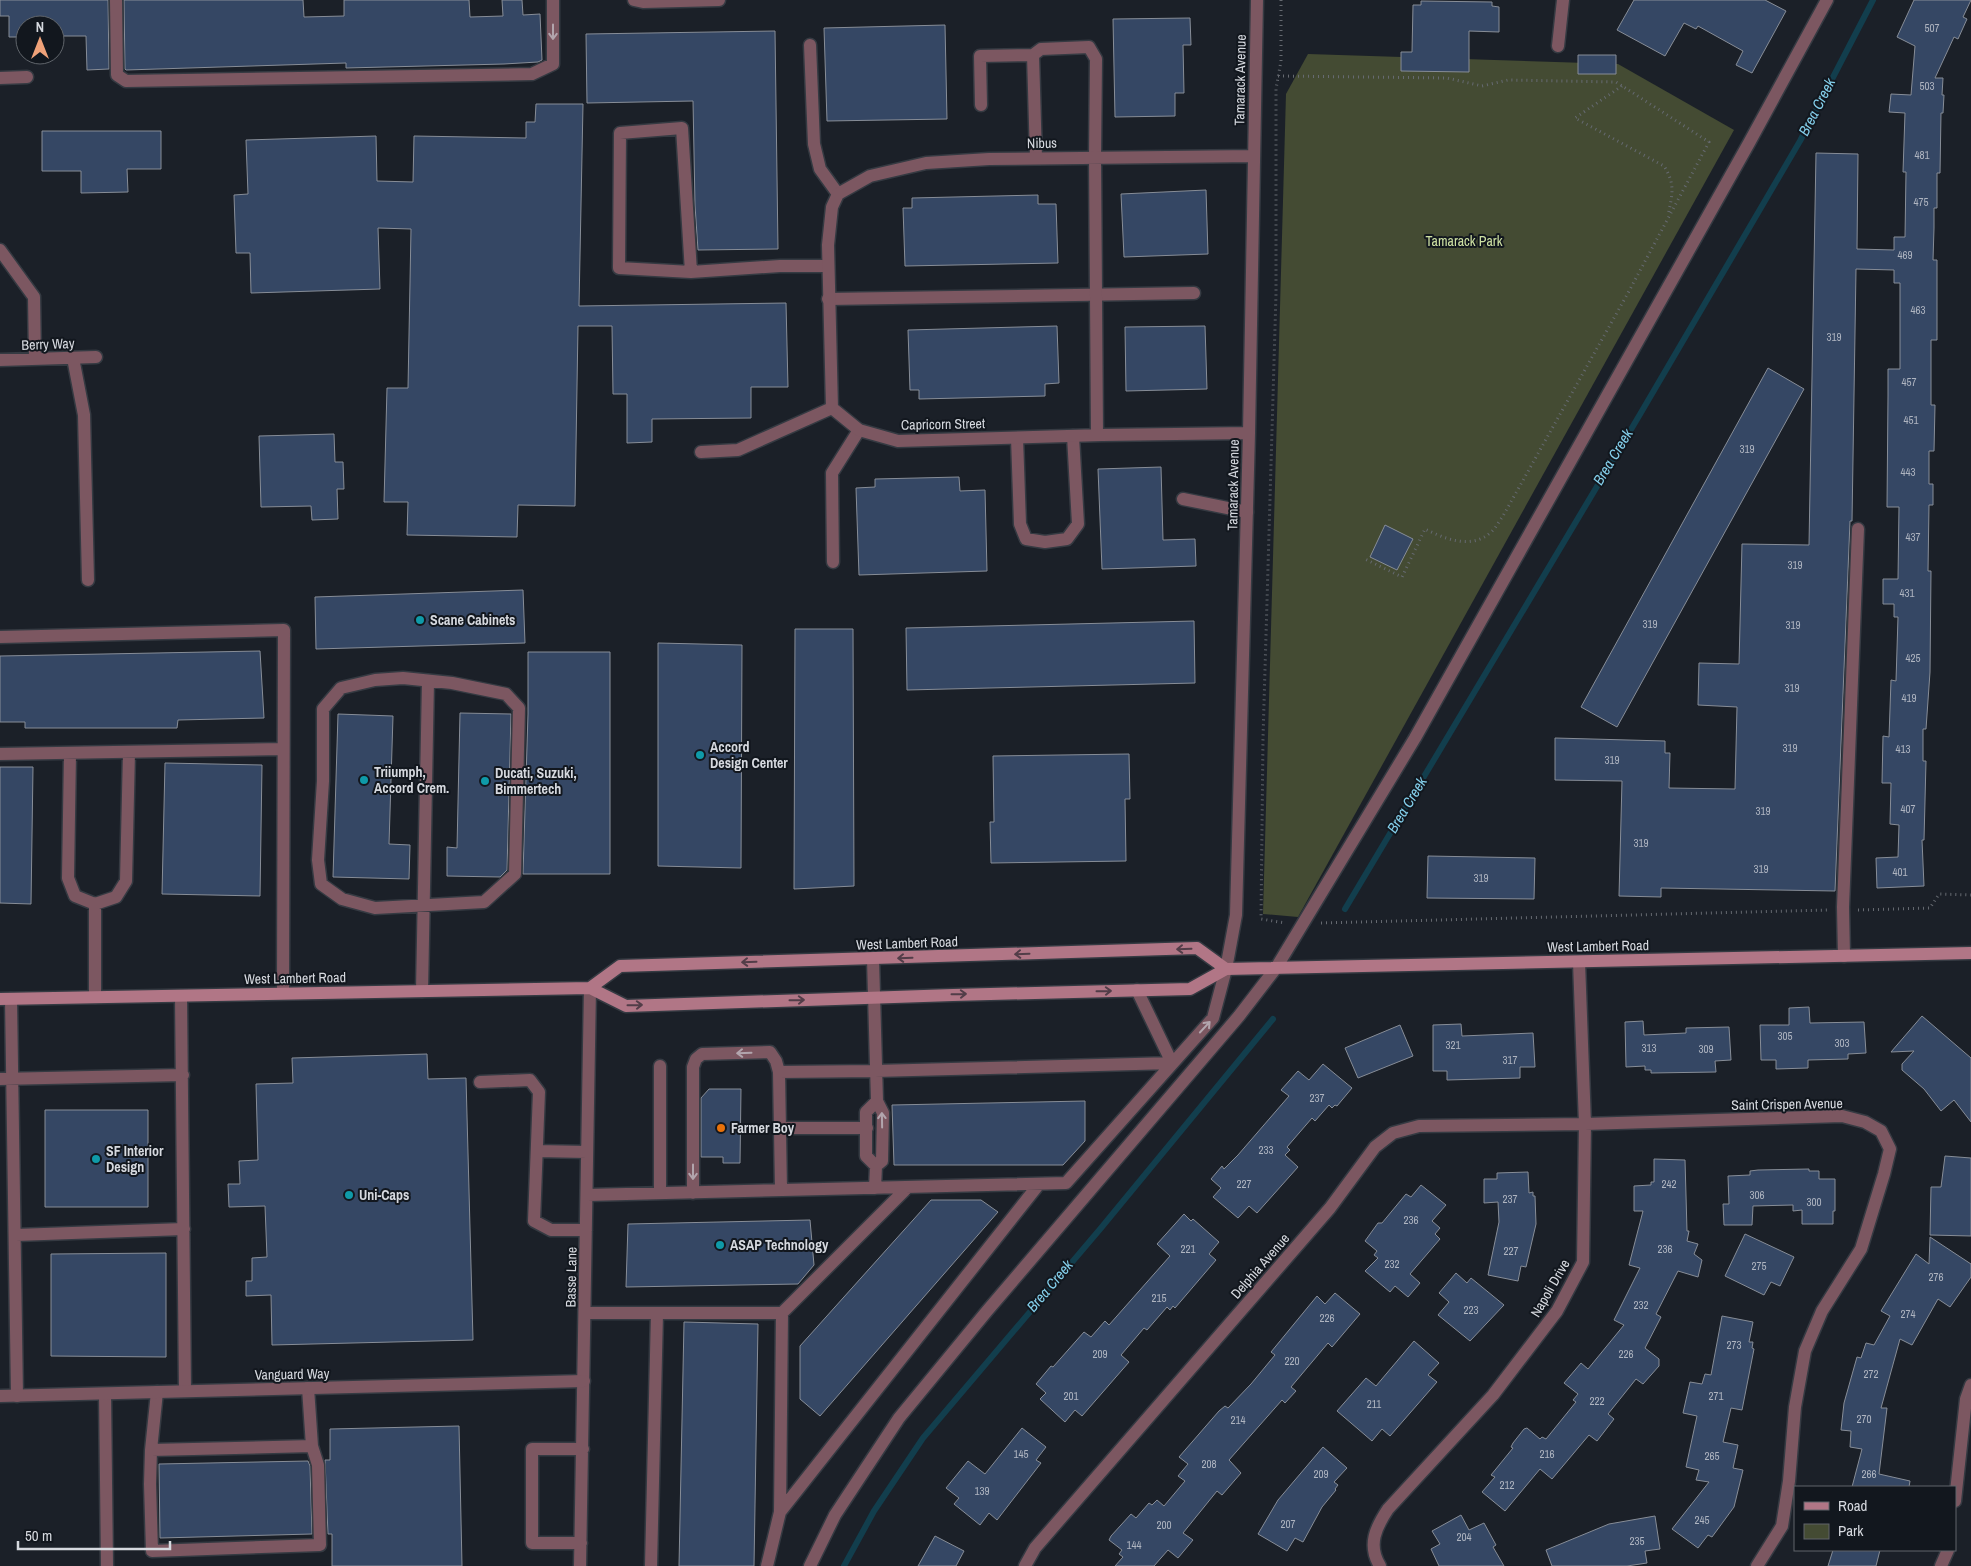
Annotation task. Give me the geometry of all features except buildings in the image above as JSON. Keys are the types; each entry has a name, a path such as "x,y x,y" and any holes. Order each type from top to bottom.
{"main road":[{"name":"West Lambert Road","path":"590,988 620,966 1197,948 1226,969"},
{"name":"West Lambert Road","path":"6,999 590,988 626,1006 1190,989 1226,969 1971,953"}],"street":[{"path":"116,0 117,75 126,82 532,74 553,64 553,0"},
{"path":"634,0 644,2 719,0"},
{"name":"Tamarack Avenue","path":"586,1195 1066,1183 1214,1018 1226,969 1236,915 1249,434 1257,0"},
{"path":"1558,46 1563,0"},
{"path":"810,1566 835,1515 899,1418 987,1311 1239,1016 1276,968 1415,738 1749,143 1827,0"},
{"path":"701,452 738,450 832,408 828,266 832,207 838,194 820,169 814,144 810,45"},
{"path":"981,105 980,56 1033,55 1041,49 1090,47 1096,59 1096,435"},
{"path":"1033,55 1036,158"},
{"path":"0,78 27,77"},
{"path":"691,272 682,128 620,132 619,268 691,272 780,266 828,266"},
{"name":"Nibus","path":"838,194 870,176 926,163 989,158 1254,156"},
{"path":"0,250 34,297 35,359"},
{"path":"828,299 1194,293"},
{"name":"Berry Way","path":"0,360 96,357"},
{"path":"73,358 84,415 88,580"},
{"name":"Capricorn Street","path":"832,408 859,430 898,441 1096,435 1249,434"},
{"path":"833,562 832,473 859,430"},
{"path":"1017,438 1020,524 1026,539 1045,542 1067,539 1078,524 1073,436"},
{"path":"1183,499 1247,512"},
{"path":"1844,956 1843,910 1858,529"},
{"path":"0,637 284,630 283,993"},
{"path":"403,678 452,683 506,694 519,708 515,874 484,902 424,906 375,908 342,899 321,884 318,860 323,781 323,709 341,688 375,680 403,678"},
{"path":"422,991 428,681"},
{"path":"0,754 283,749"},
{"path":"70,753 68,878 76,896 95,904 116,898 126,881 129,752"},
{"path":"95,904 95,997"},
{"path":"873,959 877,1101 882,1113 882,1161 876,1166"},
{"name":"Napoli Drive","path":"1380,1566 1376,1561 1372,1542 1377,1525 1388,1509 1493,1395 1557,1311 1582,1262 1585,1124 1579,962"},
{"name":"Basse Lane","path":"580,1566 590,988"},
{"path":"779,1072 1172,1063 1136,990"},
{"path":"182,996 185,1391"},
{"path":"6,999 6,1079 16,1235 17,1396"},
{"path":"693,1193 693,1067 696,1060 702,1054 770,1052 776,1062 779,1072 781,1190"},
{"path":"660,1066 660,1193"},
{"path":"6,1079 183,1075"},
{"path":"480,1082 530,1080 540,1092 534,1221 551,1230 586,1230"},
{"path":"876,1188 876,1166 866,1156 866,1112 877,1101"},
{"name":"Saint Crispen Avenue","path":"1585,1124 1842,1116 1865,1122 1881,1132 1890,1149 1861,1250 1822,1311 1806,1351 1794,1407 1789,1482 1782,1526 1757,1566"},
{"name":"Delphia Avenue","path":"1025,1566 1035,1548 1330,1208 1375,1147 1393,1134 1419,1126 1585,1124"},
{"path":"780,1128 867,1128"},
{"path":"537,1151 587,1152"},
{"path":"780,1512 1039,1184"},
{"path":"767,1566 780,1512 782,1313 908,1187"},
{"path":"16,1235 184,1229"},
{"path":"585,1313 782,1313"},
{"path":"651,1566 657,1313"},
{"name":"Vanguard Way","path":"0,1396 584,1381"},
{"path":"1956,1492 1966,1399 1971,1385"},
{"path":"157,1392 151,1450 152,1552 320,1545 318,1465 312,1446 308,1388"},
{"path":"105,1394 107,1566"},
{"path":"151,1450 312,1446"},
{"path":"581,1543 532,1543 532,1449 583,1449"},
{"path":"1941,1566 1948,1551"}],"path":[{"path":"1281,0 1281,62 1276,88 1276,294 1263,738 1261,919 1302,924 1930,908 1939,894 1971,895"},
{"path":"1278,76 1447,78 1482,86 1508,80 1616,82 1708,142 1667,220 1503,516 1491,533 1473,542 1449,540 1425,529 1402,577 1365,559"},
{"path":"1622,86 1576,118 1664,166 1672,179 1672,196 1667,220"}],"green space":[{"name":"Tamarack Park","path":"1308,54 1618,64 1734,130 1298,917 1263,914 1286,94"}],"waterway":[{"name":"Brea Creek","path":"1345,909 1639,416 1800,141 1873,0"},
{"name":"Brea Creek","path":"844,1566 874,1511 923,1438 1101,1228 1273,1019"}],"place":[{"name":"Scane Cabinets","path":"420,620"},
{"name":"Accord Design Center","path":"700,755"},
{"name":"Triiumph, Accord Crem.","path":"364,780"},
{"name":"Ducati, Suzuki, Bimmertech","path":"485,781"},
{"name":"Farmer Boy","path":"721,1128"},
{"name":"SF Interior Design","path":"96,1159"},
{"name":"Uni-Caps","path":"349,1195"},
{"name":"ASAP Technology","path":"720,1245"}]}
